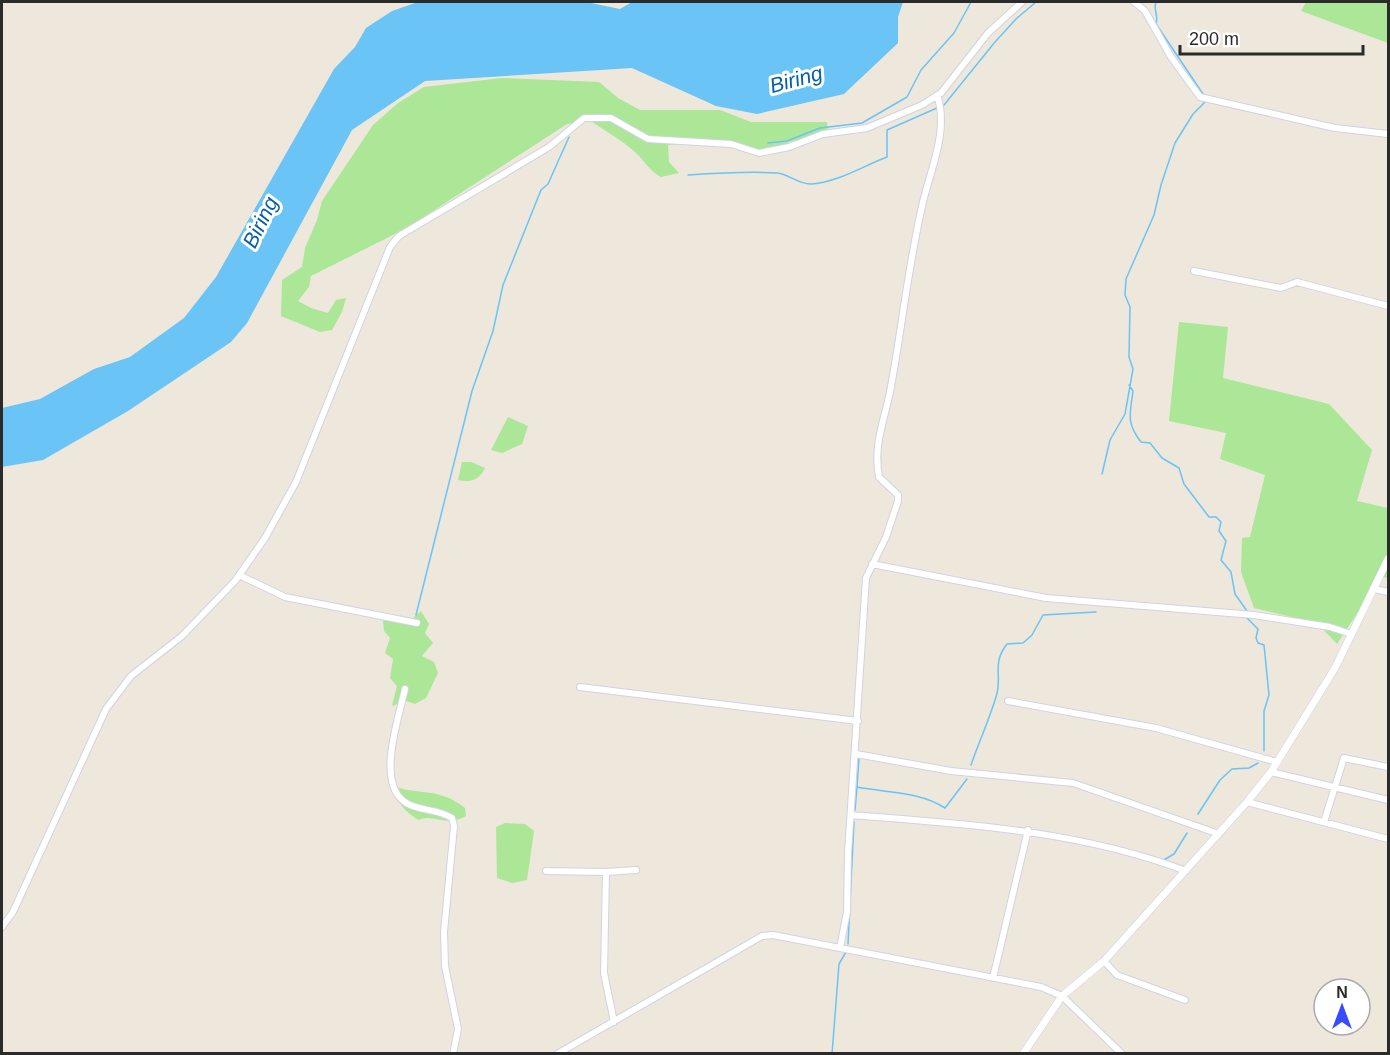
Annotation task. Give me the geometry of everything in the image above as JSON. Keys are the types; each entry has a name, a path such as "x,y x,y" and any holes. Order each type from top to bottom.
{"street":[{"path":"2,927 13,912 106,709 131,676 182,636 239,575 265,538 296,482 390,247 399,236 549,147 584,118 611,118 648,139 731,144 768,153 823,134 867,128 938,96 988,33 1022,2"},
{"path":"1134,2 1145,11 1171,57 1200,97 1335,128 1389,134"},
{"path":"840,948 847,912 848,853 866,578 886,537 898,501 895,491 879,477 878,434 890,394 913,250 940,132 943,110 938,96"},
{"path":"1194,271 1281,288 1297,282 1389,306"},
{"path":"1023,1053 1062,996 1104,962 1219,834 1271,772 1335,668 1389,559"},
{"path":"872,564 1046,598 1254,615 1330,627 1351,634"},
{"path":"239,575 271,592 294,600 417,623"},
{"path":"1374,589 1389,592"},
{"path":"580,687 858,721"},
{"path":"405,689 392,753 392,785 400,799 408,804 443,812 452,818 454,826 444,932 446,966 457,1023 453,1053"},
{"path":"1008,701 1156,728 1277,762"},
{"path":"856,754 951,771 1073,783 1219,834"},
{"path":"1324,822 1344,758 1389,767"},
{"path":"1271,772 1389,800"},
{"path":"1247,802 1389,839"},
{"path":"851,815 1028,830 1141,857 1186,871"},
{"path":"993,978 1028,830"},
{"path":"546,871 636,870"},
{"path":"606,872 604,973 614,1022"},
{"path":"557,1053 762,936 773,935 1041,987 1062,996 1122,1053"},
{"path":"1104,962 1116,975 1185,1000"}],"green space":[{"path":"1306,2 1388,2 1388,43 1301,11"},
{"path":"502,78 599,82 618,98 640,110 720,110 751,122 827,122 828,132 789,142 777,153 756,151 738,142 668,145 669,162 679,173 661,177 626,145 591,121 567,124 405,229 311,276 309,287 298,301 328,313 336,300 346,298 342,312 332,330 320,332 281,316 282,280 302,267 305,248 322,201 373,125 398,103 424,87"},
{"path":"1179,322 1228,327 1223,378 1329,404 1372,450 1357,501 1388,508 1388,578 1381,577 1337,644 1317,623 1254,608 1241,572 1242,538 1250,537 1265,475 1220,459 1226,433 1169,421"},
{"path":"508,417 528,426 522,444 502,453 491,450"},
{"path":"462,462 471,462 485,468 474,480 458,480"},
{"path":"421,611 429,624 425,633 433,643 422,656 434,662 438,673 426,698 415,704 406,701 392,706 397,686 390,678 393,659 385,653 390,638 384,631 383,621 400,617 412,619"},
{"path":"395,787 447,797 465,808 466,816 452,821 430,818 419,820 406,811 396,797"},
{"path":"505,823 525,824 534,831 527,880 512,883 497,878 496,827"}],"water":[{"name":"Biring","path":"418,2 586,2 620,9 632,2 903,2 898,17 898,43 844,94 757,114 716,106 632,68 425,81 352,130 247,323 231,342 128,411 43,460 2,467 2,408 40,399 94,369 130,357 184,318 216,277 334,69 355,47 366,28 392,11"}],"waterway":[{"path":"768,143 787,141 820,128 862,123 907,97 921,70 954,33 971,2"},
{"path":"944,105 995,42 1036,2"},
{"path":"1156,2 1156,24 1203,94"},
{"path":"1102,474 1110,440 1125,414 1133,369 1129,357 1130,307 1125,295 1126,279 1154,215 1175,143 1193,114 1205,102"},
{"path":"688,175 766,172 781,174 807,184 822,183 887,157 887,130 937,108"},
{"path":"416,615 472,391 493,331 503,285 541,190 548,184 569,137"},
{"path":"1129,385 1133,391 1130,418 1136,435 1141,442 1150,443 1162,458 1179,468 1184,484 1209,517 1216,517 1221,522 1219,531 1226,541 1221,560 1231,572 1235,594 1247,611"},
{"path":"971,765 996,697 998,664 1007,644 1023,643 1032,635 1043,615 1096,612"},
{"path":"1247,618 1258,629 1256,638 1258,643 1264,645 1269,695 1264,711 1264,751"},
{"path":"857,787 859,758"},
{"path":"1198,814 1220,780 1232,769 1249,768 1258,763"},
{"path":"855,810 857,787 914,795 945,808 967,779"},
{"path":"848,944 854,822"},
{"path":"1162,861 1174,854 1187,833"},
{"path":"832,1054 839,964 846,952"}]}
